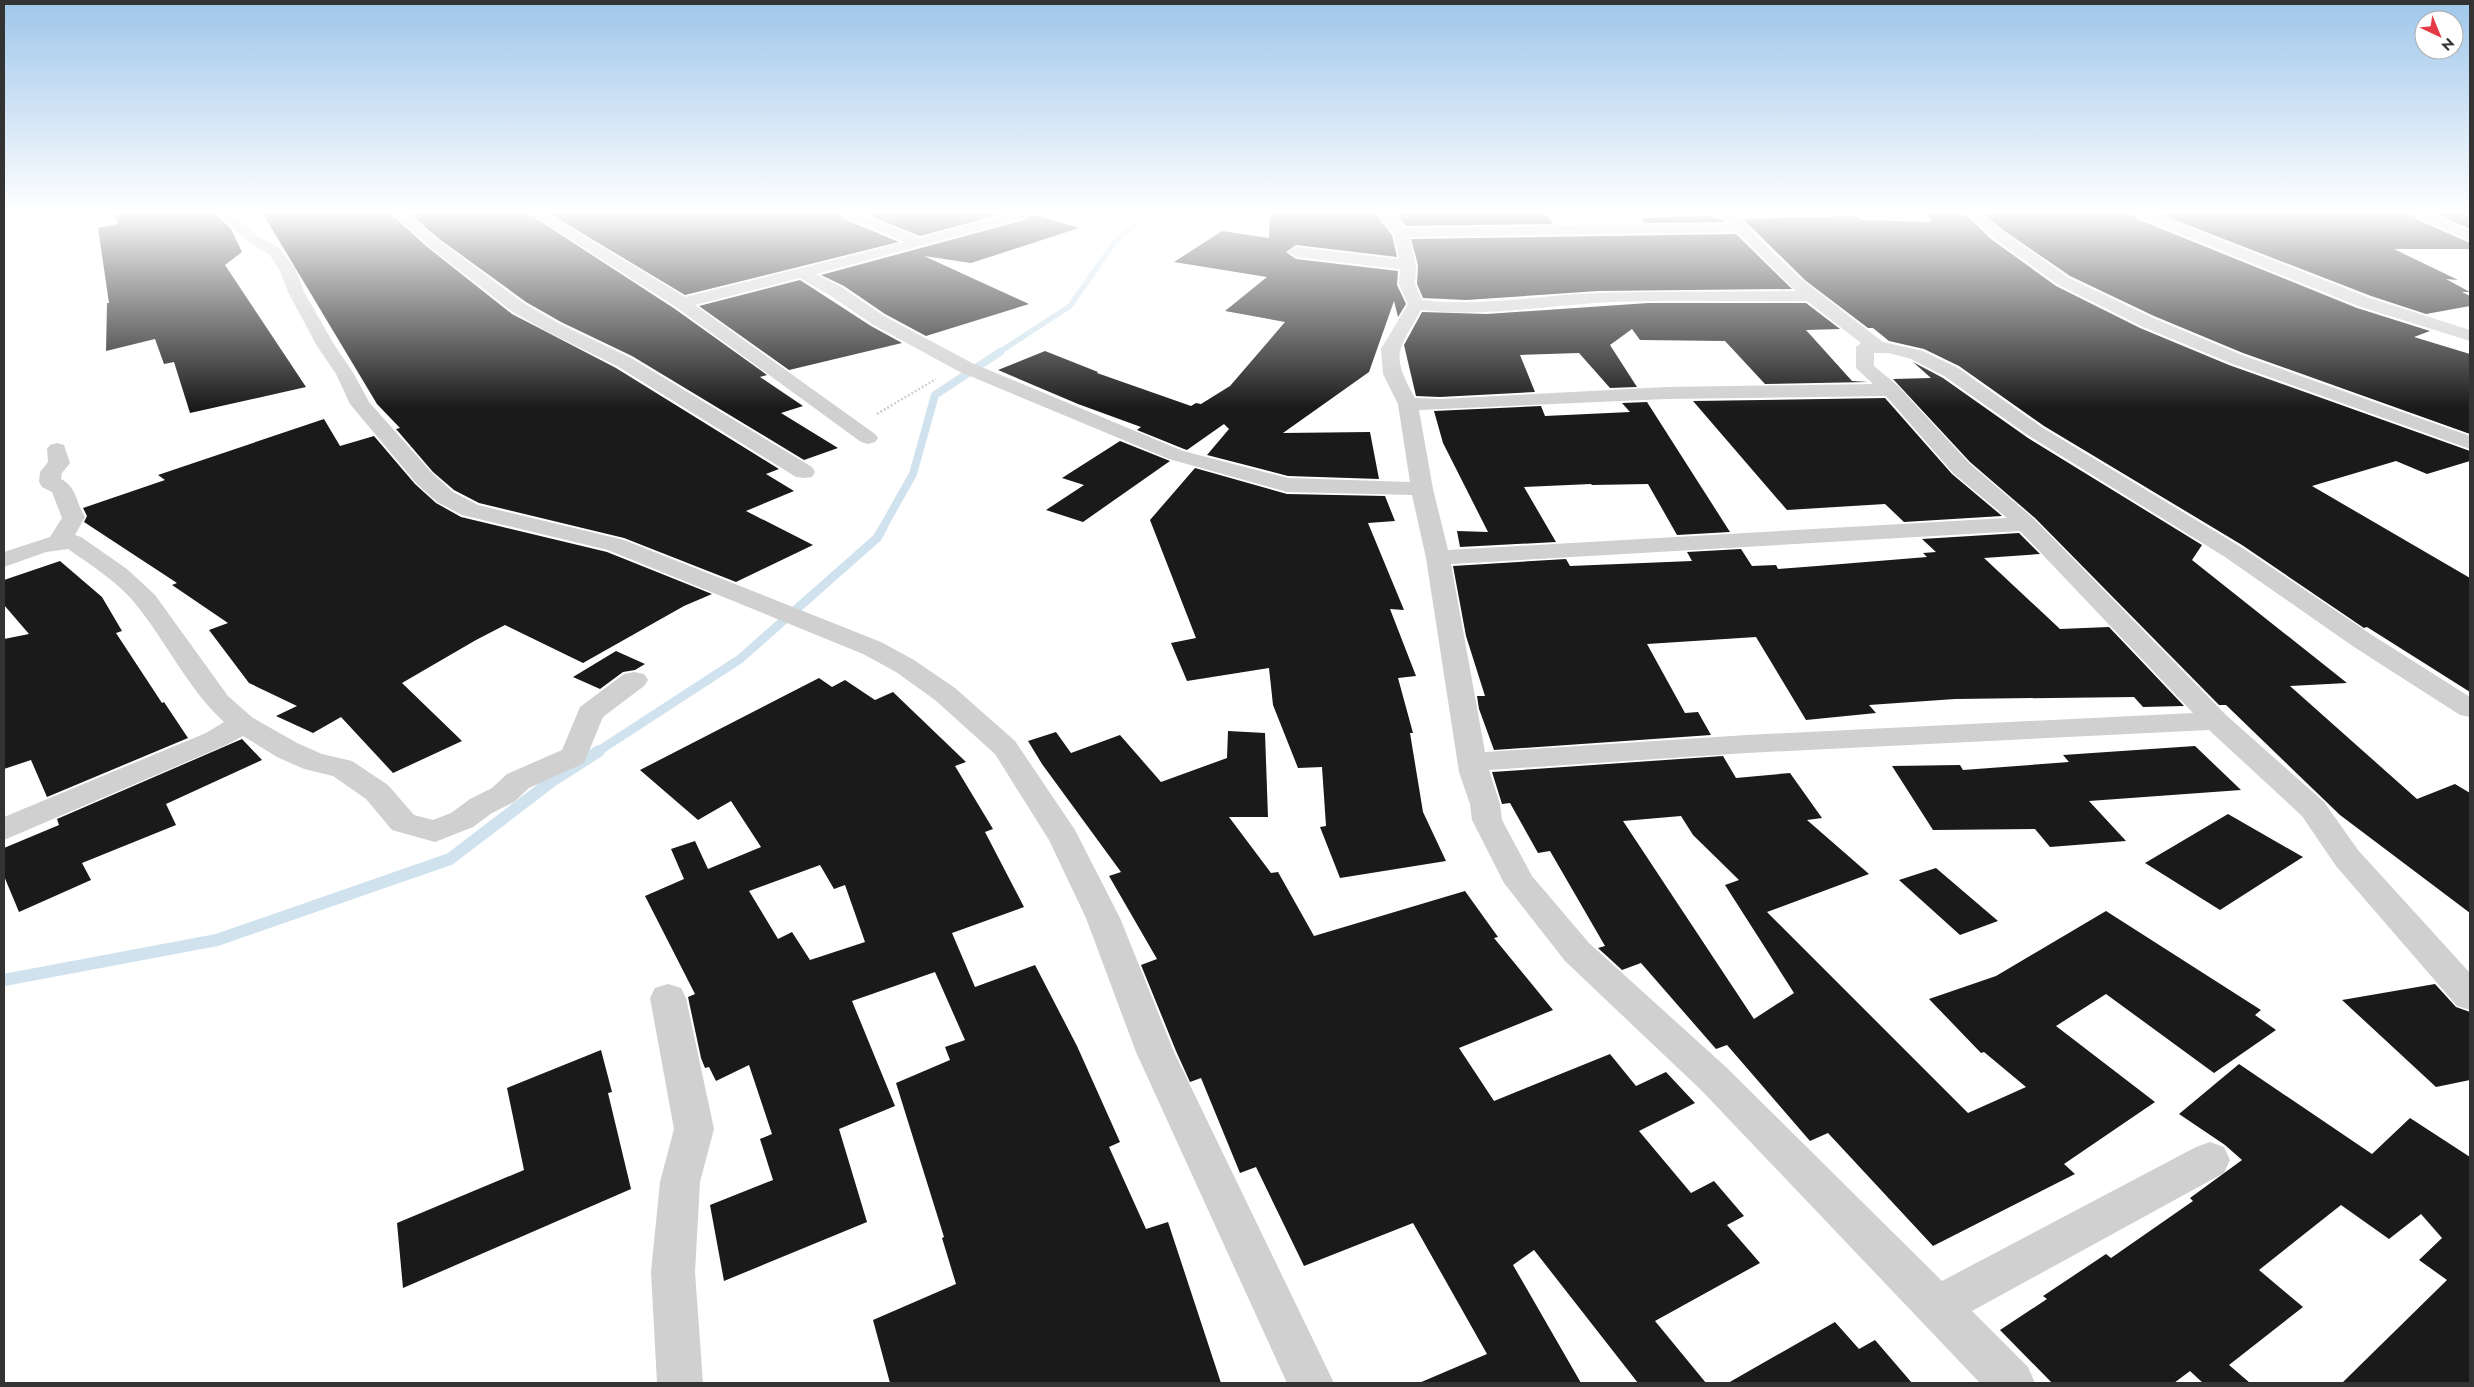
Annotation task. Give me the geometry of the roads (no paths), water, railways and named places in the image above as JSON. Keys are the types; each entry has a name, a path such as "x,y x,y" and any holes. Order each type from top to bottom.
{"street":[{"path":"291,279 296,292 326,346 345,374 360,404 424,478 445,496 470,510 616,545 824,627 872,648 905,666 945,694 1005,748 1064,838 1103,918 1155,1052 1311,1383"},
{"path":"480,279 519,308 554,328 624,362 804,472"},
{"path":"643,279 682,303 861,432"},
{"path":"682,303 779,279"},
{"path":"813,279 837,292 878,320 963,366 1176,455 1288,485 1422,489"},
{"path":"1407,279 1407,284 1416,304"},
{"path":"1794,279 1838,319 1878,346"},
{"path":"2060,279 2146,322 2236,358 2470,443"},
{"path":"2306,279 2364,302 2470,336"},
{"path":"1416,304 1439,307 1522,305 1596,298 1813,296"},
{"path":"1416,304 1390,349 1392,374 1408,404 1422,489 1438,558 1474,772 1485,804 1487,820 1520,883 1577,952 1714,1079 2012,1383"},
{"path":"2470,709 2363,641 2233,552 2036,432 1951,372 1917,355 1878,346 1865,347 1865,368 1891,390 1962,468 2026,524 2216,721 2313,809 2347,858 2470,996"},
{"path":"1408,404 1666,393 1891,390"},
{"path":"57,449 59,463 51,472 50,482 62,488 70,513 74,517 58,542"},
{"path":"1438,558 2026,524"},
{"path":"4,560 58,542 73,542 118,574 146,600 218,702 243,724 287,750 314,762 342,768 377,792 403,823 435,831 462,820 481,806 504,795 518,781 574,756 590,713 634,680"},
{"path":"1473,762 1746,744 2216,721"},
{"path":"4,829 216,739 243,724"},
{"path":"668,998 694,1128 680,1182 673,1272 680,1383"},
{"path":"1938,1306 2210,1160"}],"waterway":[{"path":"998,353 1070,306 1089,279"},
{"path":"882,529 913,474 935,395 1000,352"},
{"path":"597,752 740,659 877,538 883,528"},
{"path":"4,980 217,940 450,859 552,781 599,751"}]}
